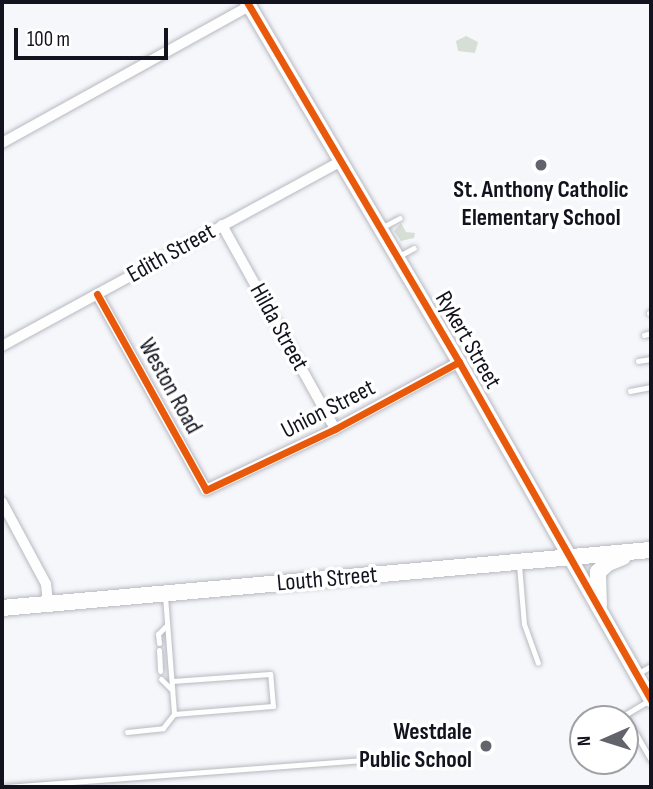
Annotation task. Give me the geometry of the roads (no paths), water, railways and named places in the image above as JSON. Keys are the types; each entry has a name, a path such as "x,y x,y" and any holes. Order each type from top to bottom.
{"main road":[{"name":"Louth Street","path":"2,608 649,550"},
{"path":"599,605 596,585 600,568 649,550"}],"street":[{"path":"2,143 248,4"},
{"name":"Rykert Street","path":"248,4 459,362 651,699"},
{"name":"Edith Street","path":"2,346 341,161"},
{"name":"Hilda Street","path":"222,225 335,429"},
{"name":"Weston Road","path":"97,294 206,490 213,487"},
{"name":"Union Street","path":"213,487 335,429 459,362"},
{"path":"2,502 46,584 48,604"}],"lane":[{"path":"380,228 400,218"},
{"path":"397,257 414,248"},
{"path":"638,361 651,359"},
{"path":"630,391 651,387"},
{"path":"519,562 524,624 538,663"},
{"path":"164,593 174,715"},
{"path":"160,671 158,634 167,625"},
{"path":"637,674 651,666"},
{"path":"127,732 163,727 174,715 273,706 270,674 172,681"},
{"path":"161,679 172,690"},
{"path":"651,699 625,715 651,760"},
{"path":"5,787 368,760"},
{"path":"123,778 123,787"}],"place":[{"name":"St. Anthony Catholic Elementary School","path":"541,165"},
{"name":"Westdale Public School","path":"486,746"}]}
